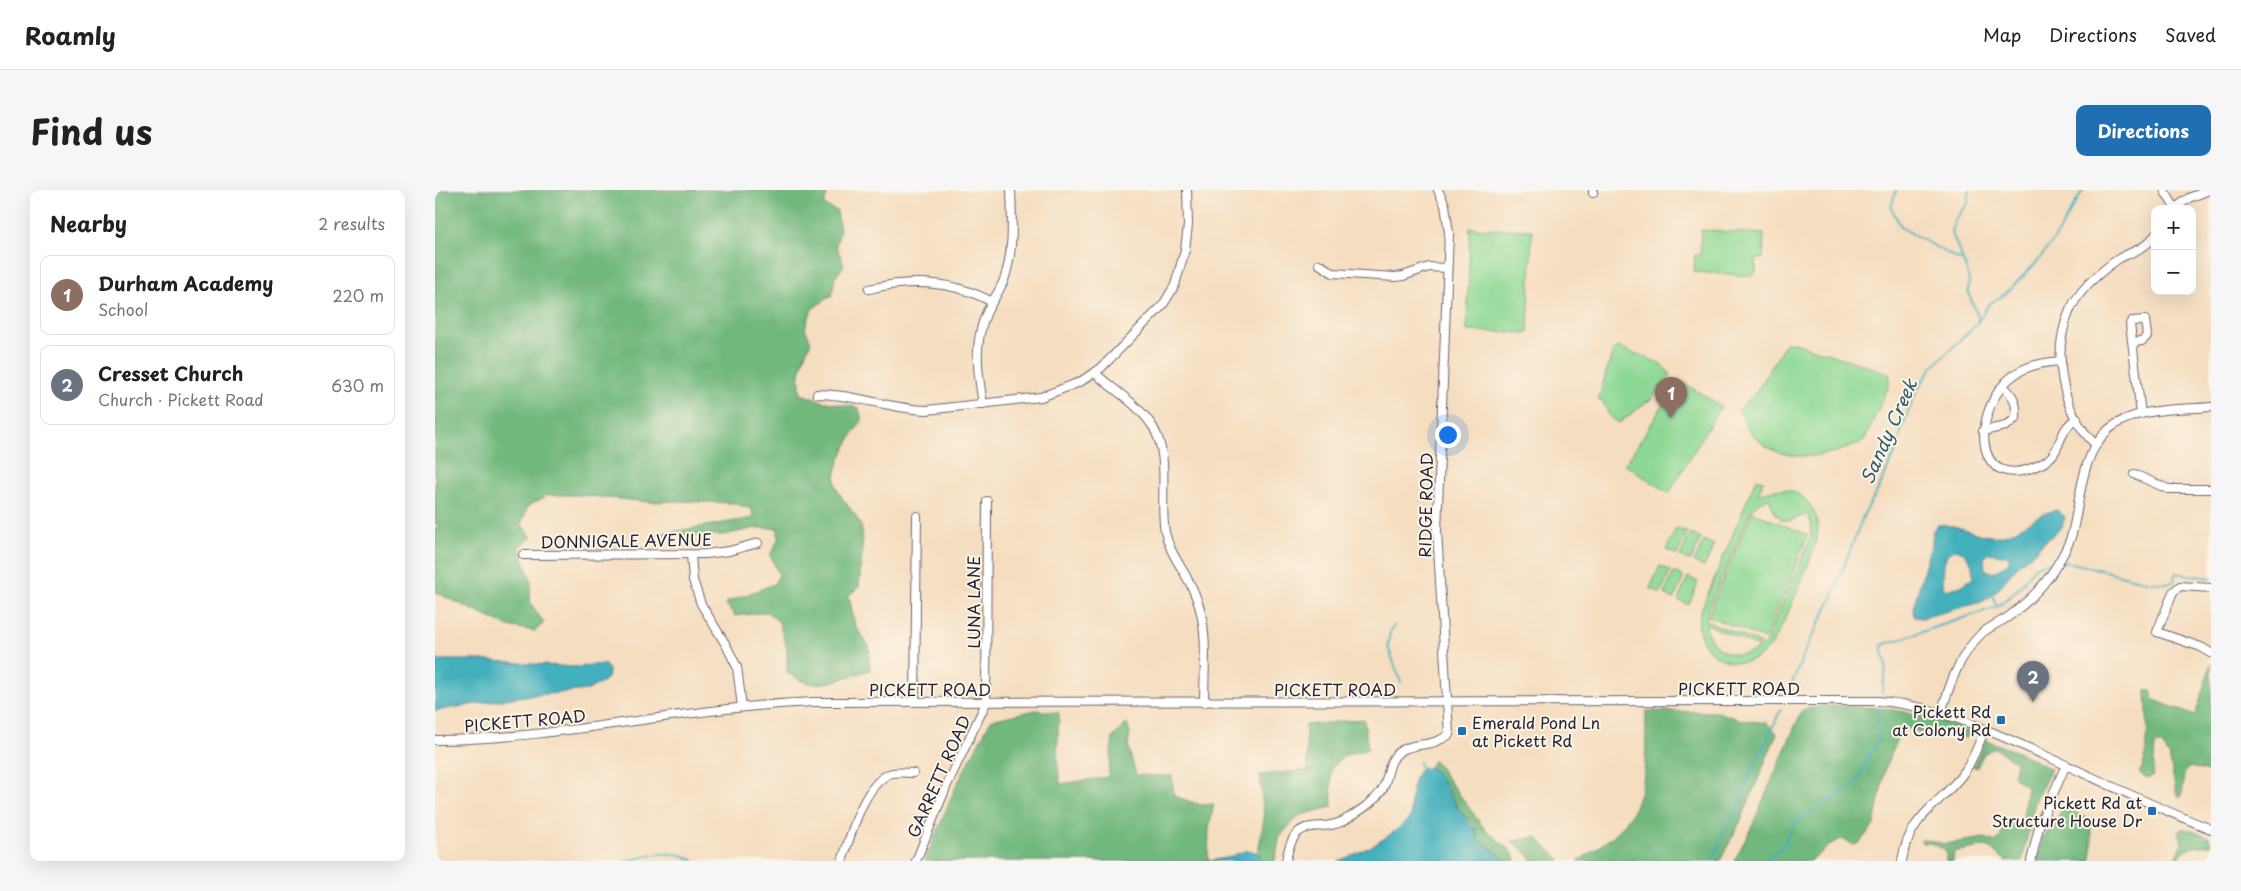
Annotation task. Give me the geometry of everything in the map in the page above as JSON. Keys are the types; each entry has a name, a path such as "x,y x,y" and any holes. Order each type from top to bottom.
{"street":[{"path":"983,404 977,360 977,339 1005,276 1011,248 1011,190"},
{"path":"817,394 855,397 917,410 1029,400 1051,395 1080,382 1095,372 1163,305 1175,285 1185,250 1188,225 1187,190"},
{"name":"RIDGE ROAD","path":"1286,861 1292,841 1298,832 1310,826 1340,824 1371,802 1385,784 1391,762 1399,752 1411,747 1434,742 1449,735 1437,530 1448,222 1445,205 1438,190"},
{"path":"2164,190 2172,205"},
{"path":"2178,205 2189,198 2209,190"},
{"path":"2096,445 2086,434 2065,394 2061,360 2066,321 2079,295 2112,263 2147,245 2151,240"},
{"path":"1319,264 1333,273 1395,276 1403,276 1425,268 1447,268"},
{"path":"869,289 895,284 938,284 966,290 992,302"},
{"path":"2132,342 2141,414"},
{"path":"2061,360 2019,372 2003,386 1987,411 1983,430 1983,444 1992,462 1998,469 2008,472 2020,472 2042,464 2051,458 2064,428 2077,418"},
{"path":"1095,372 1137,408 1153,428 1157,437 1162,464 1163,515 1166,536 1173,555 1196,596 1202,618 1204,703"},
{"path":"1983,430 2006,426 2015,418 2015,403 2012,395 2003,386"},
{"path":"1941,713 1956,669 1969,648 1983,634 2009,616 2032,596 2056,567 2072,535 2087,465 2096,445 2107,432 2119,422 2141,414 2211,407"},
{"path":"2134,474 2168,489 2211,489"},
{"name":"LUNA LANE","path":"986,703 987,501"},
{"path":"915,702 917,516"},
{"name":"DONNIGALE AVENUE","path":"523,555 691,555 719,553 758,543"},
{"path":"691,555 693,580 701,604 737,667 742,707"},
{"path":"2211,588 2180,586 2173,592 2157,632 2201,647 2211,653"},
{"path":"2201,647 2211,646"},
{"name":"PICKETT ROAD","path":"435,740 476,740 535,735 742,707 800,703 1877,701 1919,707 1985,729 2211,829"},
{"name":"GARRETT ROAD","path":"916,861 946,788 986,703"},
{"path":"1902,861 1907,841 1916,823 1965,771 1985,729"},
{"path":"2031,861 2040,823 2066,765"},
{"path":"842,861 866,799 877,782 891,773 913,773"}],"green space":[{"path":"435,190 828,190 824,205 837,211 840,231 836,245 844,265 835,278 832,295 812,309 805,328 811,342 801,367 800,387 801,394 821,401 859,408 862,421 843,452 835,480 836,487 861,526 862,547 859,587 849,595 855,626 869,646 870,670 824,683 809,683 801,680 787,673 787,649 779,622 767,612 735,616 725,603 774,584 779,575 770,555 778,540 778,528 756,528 724,535 653,535 753,518 752,509 733,503 650,502 581,495 548,495 528,506 521,524 532,537 519,547 531,580 530,602 544,623 535,631 507,626 435,592 435,529 440,525 435,524"},
{"path":"1470,228 1532,230 1528,333 1467,331"},
{"path":"1701,230 1764,234 1763,259 1756,259 1756,271 1753,276 1694,272 1695,255 1700,255"},
{"path":"1792,342 1889,373 1888,388 1864,441 1836,452 1806,456 1791,455 1777,451 1764,444 1752,434 1738,410 1757,391 1786,343"},
{"path":"1619,347 1657,362 1671,374 1652,398 1619,423 1610,417 1603,402 1598,400 1613,350"},
{"path":"1679,380 1721,406 1669,493 1625,465"},
{"path":"1756,479 1763,481 1758,495 1773,490 1783,490 1798,494 1807,501 1817,519 1817,538 1799,587 1772,644 1760,656 1747,662 1733,662 1720,658 1709,650 1701,638 1699,624 1702,608","holes":["1769,498 1776,515 1781,517 1780,520 1790,521 1808,514 1811,524 1811,537 1766,642 1758,649 1748,653 1729,653 1721,650 1713,643 1708,635 1706,624 1758,647 1760,643 1706,621 1707,612 1750,512 1759,502"]},
{"path":"1752,512 1808,535 1765,639 1708,616"},
{"path":"1676,528 1687,532 1677,555 1666,550"},
{"path":"1690,534 1701,538 1691,561 1680,556"},
{"path":"1704,540 1714,545 1704,567 1694,562"},
{"path":"1660,566 1671,571 1660,593 1650,588"},
{"path":"1674,572 1684,577 1674,599 1664,594"},
{"path":"1688,577 1698,582 1689,605 1678,600"},
{"path":"2211,664 2211,773 2190,767 2184,773 2182,796 2179,797 2176,792 2169,755 2161,744 2155,744 2153,776 2147,778 2139,773 2146,755 2147,744 2146,689 2152,691 2152,699 2195,716"},
{"path":"1825,706 1880,708 1915,714 1933,718 1968,731 1969,736 1965,738 1932,730 1925,734 1902,726 1885,769 1874,825 1859,843 1853,845 1845,839 1838,840 1811,861 1734,861 1749,833 1802,710"},
{"path":"1036,710 1059,713 1057,759 1060,784 1108,777 1113,737 1127,723 1130,732 1128,746 1136,775 1172,776 1174,796 1201,805 1214,804 1209,828 1208,861 925,861 956,786 991,720"},
{"path":"1646,711 1718,712 1737,719 1767,723 1777,733 1741,820 1720,861 1578,861 1613,836 1634,809 1640,794 1645,762"},
{"path":"1364,719 1368,749 1344,756 1331,769 1332,807 1300,815 1280,836 1275,861 1261,861 1258,853 1264,819 1260,775 1308,770 1305,725"},
{"path":"1986,740 2022,754 2051,769 2035,802 2022,861 2006,861 1987,846 1954,852 1953,861 1946,861 1946,850 1930,843 1922,843 1921,839 1945,844 1985,838 1996,842 2003,831 2000,817 2022,825 2027,786 2013,775 2016,762 1995,748 1983,754 1977,768 1973,766"},
{"path":"1434,760 1483,827 1513,853 1515,861 1506,861 1479,841 1474,825 1458,808 1446,785 1428,768"},
{"path":"2063,807 2087,818 2092,839 2090,861 2038,861 2043,837 2056,823"},
{"path":"2183,828 2209,837 2211,845 2187,849 2178,861 2174,861 2182,842 2179,831"},
{"path":"1536,837 1561,861 1532,861 1529,855 1512,841"}],"water":[{"path":"2057,510 2065,517 2062,527 2032,555 2020,563 1995,593 1982,602 1922,618 1914,617 1913,608 1932,542 1933,530 1938,525 1954,526 1985,535 2000,536 2014,531 2049,512","holes":["1957,549 1965,554 1970,561 1973,569 1973,578 1961,586 1946,590 1943,586 1944,563 1947,554","1988,553 2010,556 2008,563 1993,573 1985,569 1984,559"]},
{"path":"435,660 480,660 574,667 604,664 609,669 608,677 604,681 588,690 518,697 435,711"},
{"path":"1420,769 1433,769 1437,774 1458,809 1473,827 1479,841 1506,861 1339,861 1378,843 1404,824 1411,816 1411,798 1417,774"},
{"path":"1248,850 1258,853 1261,861 1208,861 1226,858"}],"waterway":[{"path":"1896,190 1891,208 1902,228 1962,260"},
{"path":"1970,190 1968,203 1955,220 1952,233 1967,271 1968,292 1978,317 1977,321"},
{"name":"Sandy Creek","path":"1788,693 1806,649 1831,600 1864,514 1879,488 1898,446 1902,428 1916,392 1932,367 1977,324 1989,304 2004,295 2037,262 2054,240 2083,190"},
{"path":"2062,562 2150,582 2174,582 2175,573 2211,578"},
{"path":"1882,692 1886,667 1882,645 1997,607 2018,589 2035,567 2040,564 2055,563"},
{"path":"1992,593 1997,607"},
{"path":"1395,625 1390,632 1388,647 1401,682"},
{"path":"1765,861 1783,847 1794,823 1855,785 1871,749 1879,739 1877,723 1880,708"},
{"name":"Sandy Creek","path":"1713,861 1724,830 1738,810 1749,778 1781,709"},
{"path":"1419,762 1421,769"},
{"path":"626,861 661,854 678,854 694,861"}],"place":[{"name":"Durham Academy","path":"1671,418"},
{"name":"Cresset Church","path":"2033,702"},
{"name":"Pickett Rd at Colony Rd","path":"2001,720"},
{"name":"Emerald Pond Ln at Pickett Rd","path":"1462,731"},
{"name":"Pickett Rd at Structure House Dr","path":"2152,811"}]}
